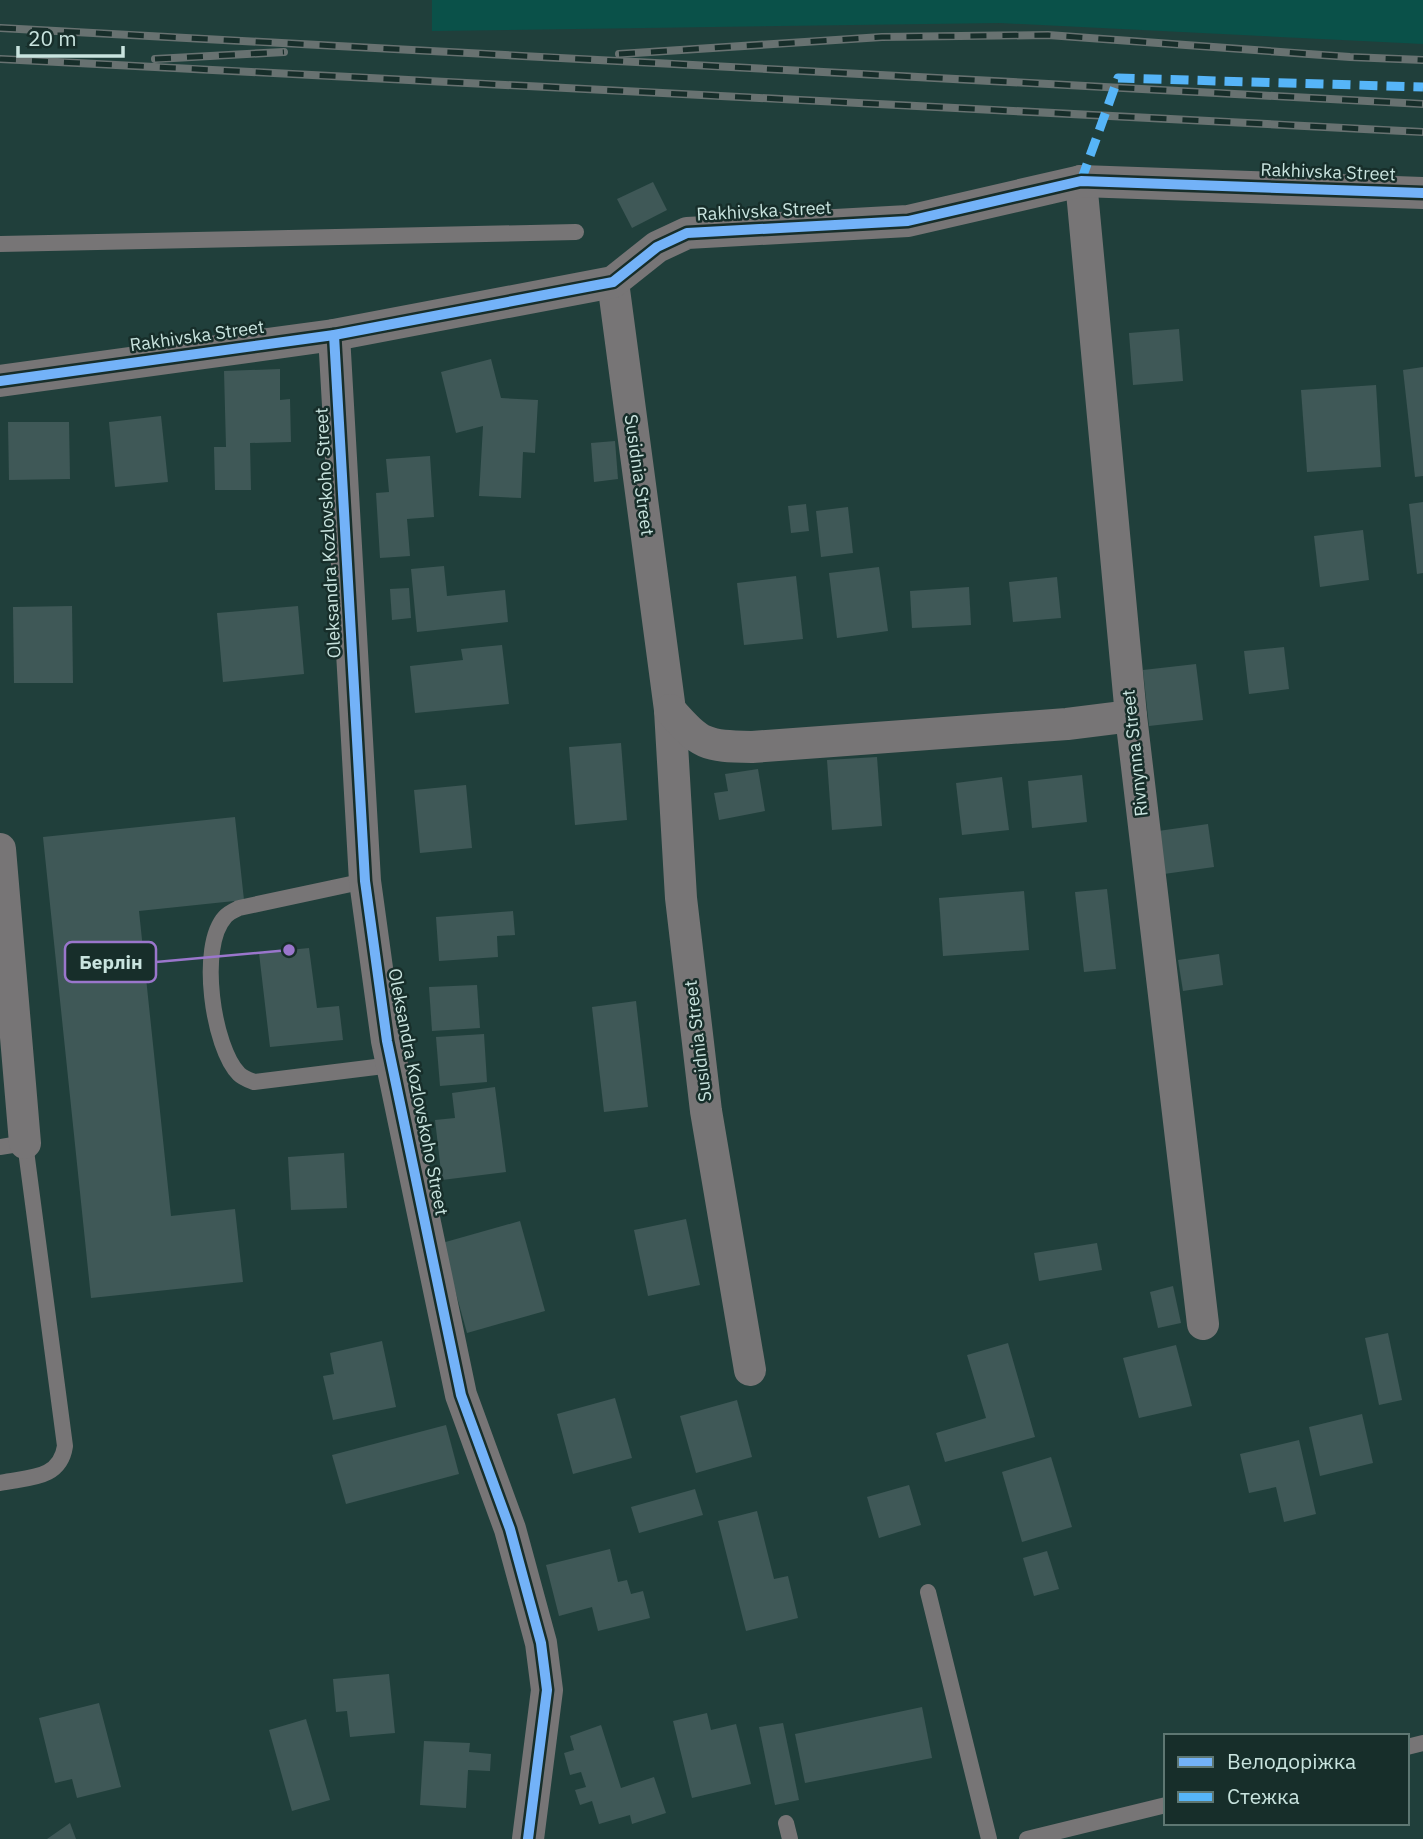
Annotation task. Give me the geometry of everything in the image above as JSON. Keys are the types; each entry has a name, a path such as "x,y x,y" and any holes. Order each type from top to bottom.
{"street":[{"name":"Rakhivska Street","path":"0,381 334,335 613,282 657,247 687,233 908,220 1081,181 1423,193"},
{"name":"Rivnynna Street","path":"1081,181 1130,716 1203,1324"},
{"name":"Susidnia Street","path":"613,282 670,710 681,898 706,1111 750,1370"},
{"name":"Oleksandra Kozlovskoho Street","path":"334,335 365,881 392,1065 461,1395 510,1529 541,1643 547,1690 528,1839"},
{"path":"670,710 694,737 719,746 752,747 1067,724 1130,716"},
{"path":"0,849 13,1145"}],"lane":[{"path":"0,244 576,232"},
{"path":"365,881 239,908 225,917 216,934 211,958 214,1013 230,1062 241,1076 254,1082 392,1065"},
{"path":"0,1483 43,1475 55,1469 63,1459 65,1446 13,1145"},
{"path":"928,1592 989,1839"},
{"path":"1027,1839 1164,1805"}],"shaded area":[{"path":"432,0 1423,0 1423,44 1000,23 432,31"}],"building":[{"path":"653,182 667,210 632,228 617,199"},
{"path":"1179,329 1183,381 1133,385 1129,333"},
{"path":"491,359 501,398 538,400 535,453 523,452 521,498 479,496 483,426 456,433 441,372"},
{"path":"1423,367 1423,476 1415,477 1403,370"},
{"path":"280,369 280,400 290,399 291,442 250,443 251,490 215,490 214,447 226,447 224,371"},
{"path":"1376,385 1381,467 1307,472 1301,390"},
{"path":"161,416 168,482 115,487 109,422"},
{"path":"8,422 69,422 70,479 9,480"},
{"path":"615,441 618,479 594,482 591,443"},
{"path":"430,456 434,517 407,519 410,556 380,558 376,493 389,492 386,459"},
{"path":"1423,502 1423,573 1417,574 1409,504"},
{"path":"806,504 809,531 791,533 788,506"},
{"path":"848,507 853,553 821,557 816,511"},
{"path":"1363,530 1369,580 1320,587 1314,536"},
{"path":"444,566 447,596 505,590 508,622 417,632 411,569"},
{"path":"879,567 888,631 837,638 829,573"},
{"path":"796,576 803,639 744,645 737,583"},
{"path":"1057,577 1061,618 1013,622 1009,582"},
{"path":"969,587 971,625 912,628 910,591"},
{"path":"409,588 411,618 392,620 390,589"},
{"path":"72,606 73,683 14,683 13,607"},
{"path":"298,606 304,674 223,682 217,613"},
{"path":"502,645 509,704 415,713 410,666 463,660 461,649"},
{"path":"1284,647 1289,689 1249,694 1244,651"},
{"path":"1196,664 1203,720 1149,726 1143,670"},
{"path":"621,743 627,820 575,825 569,747"},
{"path":"877,757 882,826 832,830 827,760"},
{"path":"758,769 765,811 719,820 714,793 728,791 725,774"},
{"path":"1082,775 1087,822 1032,828 1028,781"},
{"path":"1002,777 1009,830 962,835 956,783"},
{"path":"466,785 472,848 420,853 414,790"},
{"path":"235,817 244,900 139,911 171,1216 235,1209 243,1282 91,1298 43,837"},
{"path":"1208,824 1214,867 1164,874 1158,831"},
{"path":"1107,889 1116,969 1084,972 1075,892"},
{"path":"1024,891 1029,950 943,956 939,898"},
{"path":"513,911 515,935 497,936 498,957 439,961 436,917"},
{"path":"309,948 317,1008 339,1006 343,1040 270,1047 259,953"},
{"path":"1219,954 1223,985 1183,991 1178,960"},
{"path":"477,985 480,1028 432,1031 429,987"},
{"path":"636,1001 648,1107 604,1112 592,1007"},
{"path":"484,1034 487,1082 440,1086 436,1037"},
{"path":"495,1087 506,1172 442,1180 435,1120 455,1118 452,1093"},
{"path":"344,1153 347,1208 291,1210 288,1157"},
{"path":"686,1219 700,1285 648,1296 634,1230"},
{"path":"520,1221 545,1311 467,1333 442,1243"},
{"path":"1097,1243 1102,1270 1039,1281 1034,1253"},
{"path":"1173,1286 1181,1323 1158,1328 1150,1292"},
{"path":"1388,1333 1402,1400 1379,1405 1365,1338"},
{"path":"382,1341 396,1407 333,1420 323,1376 334,1374 330,1353"},
{"path":"1008,1343 1035,1437 945,1462 936,1433 986,1418 967,1355"},
{"path":"1176,1345 1192,1406 1139,1418 1123,1358"},
{"path":"615,1398 632,1458 573,1474 557,1414"},
{"path":"737,1400 752,1457 696,1473 680,1416"},
{"path":"1362,1414 1373,1463 1320,1476 1309,1427"},
{"path":"446,1425 459,1474 346,1504 332,1455"},
{"path":"1299,1440 1316,1514 1284,1522 1276,1487 1249,1493 1240,1454"},
{"path":"1051,1457 1072,1527 1022,1542 1002,1472"},
{"path":"909,1485 921,1525 879,1538 867,1497"},
{"path":"695,1489 703,1515 639,1533 631,1507"},
{"path":"757,1511 774,1579 788,1576 798,1618 746,1631 718,1521"},
{"path":"610,1549 618,1582 627,1580 631,1594 643,1591 650,1618 598,1631 592,1607 559,1616 546,1565"},
{"path":"1047,1551 1059,1589 1034,1596 1023,1558"},
{"path":"389,1674 395,1733 350,1737 347,1711 336,1712 333,1679"},
{"path":"99,1703 121,1787 77,1798 72,1779 55,1783 39,1718"},
{"path":"922,1707 932,1758 805,1783 795,1734"},
{"path":"707,1713 711,1730 736,1724 751,1784 692,1798 673,1721"},
{"path":"306,1719 330,1800 292,1811 269,1730"},
{"path":"783,1723 799,1800 775,1805 759,1727"},
{"path":"601,1725 621,1788 654,1777 666,1813 632,1824 630,1815 599,1824 592,1801 580,1805 575,1790 586,1787 581,1772 570,1775 564,1753 574,1750 570,1736"},
{"path":"424,1741 470,1743 469,1752 491,1754 490,1771 468,1770 466,1808 420,1805"},
{"path":"70,1823 76,1839 47,1839"}],"railway":[{"path":"0,28 1423,104"},
{"path":"619,54 882,37 1048,35 1423,60"},
{"path":"155,59 284,52"},
{"path":"0,59 1423,132"}],"marked path":[{"path":"1081,181 1118,78 1423,87"}],"cycle path":[{"path":"0,381 334,335 613,282 657,247 687,233 908,221 1081,181 1423,193"},
{"path":"334,335 365,881 387,1041 461,1395 510,1529 541,1643 547,1690 528,1839"}],"place":[{"name":"Берлін","path":"289,950"}]}
